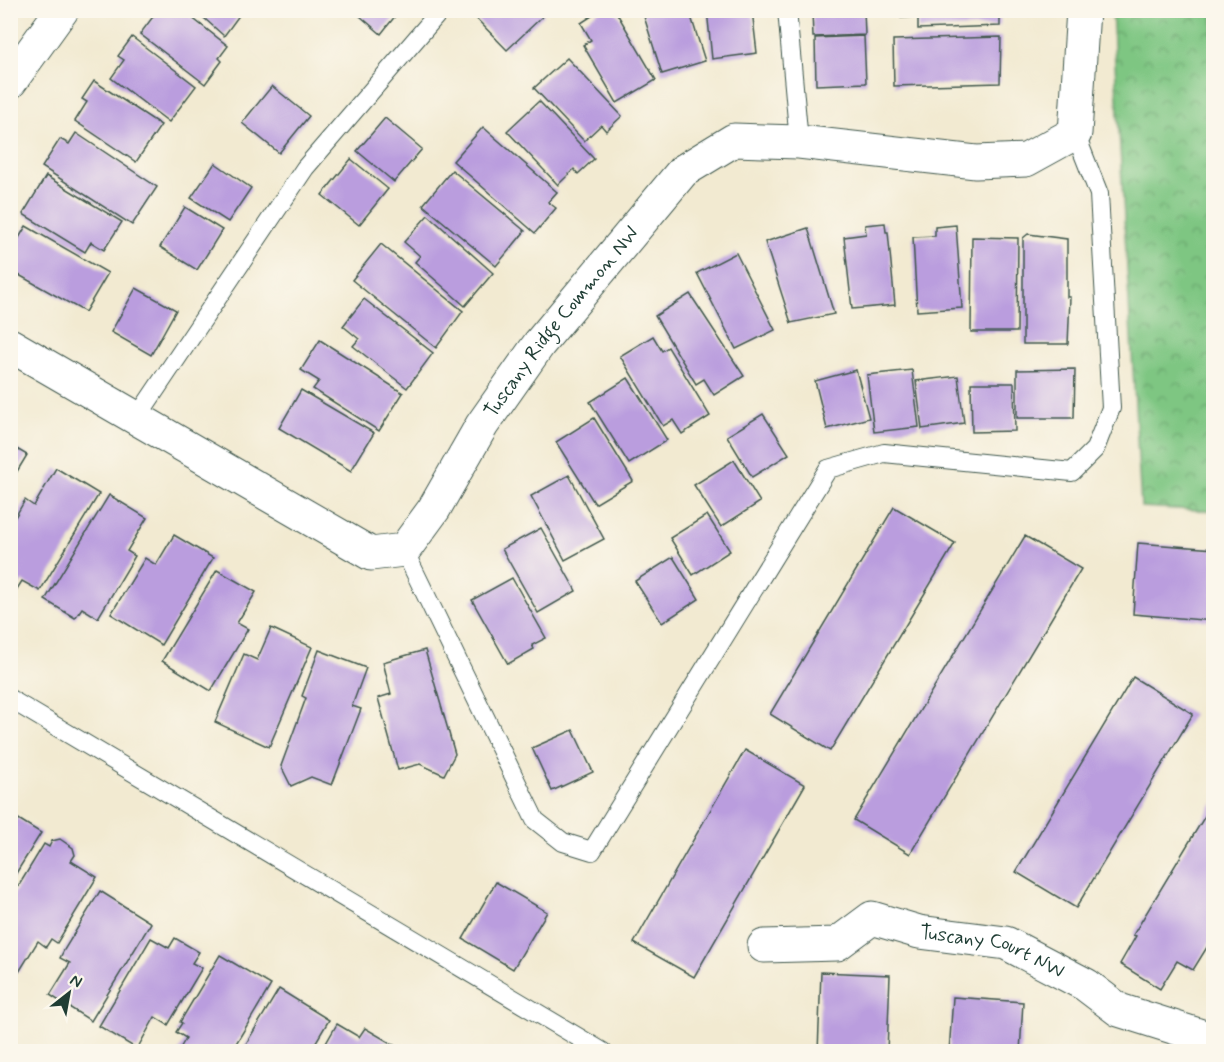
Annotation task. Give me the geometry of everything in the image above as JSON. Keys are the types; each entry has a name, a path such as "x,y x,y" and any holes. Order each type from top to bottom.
{"street":[{"path":"10,82 62,10"},
{"path":"1075,133 1083,10"},
{"name":"Tuscany Ridge Common NW","path":"404,550 434,509 482,425 539,344 683,171 734,140 799,142 976,162 1026,160 1075,133"},
{"path":"10,345 371,554 404,550"},
{"name":"Tuscany Court NW","path":"764,946 837,944 872,918 919,932 1006,943 1086,985 1119,1011 1214,1040"}],"lane":[{"path":"136,419 305,168 441,10"},
{"path":"788,10 799,142"},
{"path":"404,550 535,820 563,842 592,851 828,469 884,453 1072,472 1095,448 1111,408 1100,194 1075,133"},
{"path":"10,699 603,1052"}],"green space":[{"path":"1112,11 1213,11 1213,511 1141,507"}],"building":[{"path":"158,10 182,10 228,46 219,58 222,61 205,84 140,34"},
{"path":"195,10 243,10 224,36"},
{"path":"353,10 400,10 381,34"},
{"path":"474,10 540,10 544,15 507,50 471,13"},
{"path":"601,10 615,10 656,80 617,103 583,45 591,40 581,23"},
{"path":"642,10 689,10 705,61 662,74"},
{"path":"707,10 752,10 757,53 712,59"},
{"path":"812,10 864,10 865,35 813,37"},
{"path":"901,10 1000,10 1000,26 918,29 918,17 901,18"},
{"path":"864,36 866,83 816,85 815,38"},
{"path":"132,37 196,86 169,122 111,78 124,60 118,56"},
{"path":"1001,37 1000,83 894,86 893,40"},
{"path":"567,58 622,116 606,131 601,125 584,141 534,88"},
{"path":"94,81 161,125 136,162 75,121 87,102 82,99"},
{"path":"272,86 309,116 279,153 242,123"},
{"path":"539,101 594,159 578,174 574,169 558,185 507,131"},
{"path":"385,118 422,149 394,182 357,151"},
{"path":"483,127 557,192 548,202 556,208 535,233 453,161"},
{"path":"76,133 157,187 132,225 42,167 60,139 69,144"},
{"path":"351,159 388,189 359,225 322,195"},
{"path":"215,163 251,188 228,222 191,198"},
{"path":"452,170 525,231 496,266 423,205"},
{"path":"46,176 122,222 104,250 91,242 85,252 23,214"},
{"path":"185,207 222,230 197,270 160,247"},
{"path":"428,215 493,273 465,306 415,262 420,256 404,242"},
{"path":"885,223 886,232 888,232 895,305 852,309 844,237 866,234 865,225"},
{"path":"956,225 962,308 917,311 913,237 935,236 935,227"},
{"path":"26,226 108,273 85,312 10,270 10,253"},
{"path":"808,228 834,314 791,323 765,242"},
{"path":"1028,234 1067,239 1067,297 1070,297 1068,344 1023,344 1023,238"},
{"path":"972,237 1018,238 1017,332 971,332"},
{"path":"381,244 463,311 436,348 352,280"},
{"path":"736,253 775,330 736,349 697,273"},
{"path":"136,288 176,310 151,355 111,332"},
{"path":"690,294 744,376 714,395 704,379 696,384 655,316"},
{"path":"364,299 433,353 407,388 353,346 359,339 343,326"},
{"path":"653,336 662,351 668,347 710,416 682,434 673,420 663,426 620,356"},
{"path":"320,340 403,393 379,431 313,389 319,381 301,370"},
{"path":"1075,369 1074,418 1017,418 1017,370"},
{"path":"856,370 869,418 827,429 815,381"},
{"path":"912,370 919,427 874,432 867,375"},
{"path":"958,376 964,423 922,429 916,381"},
{"path":"628,378 667,440 629,464 590,402"},
{"path":"971,383 1014,383 1015,431 972,432"},
{"path":"301,390 374,433 351,471 279,428"},
{"path":"763,414 789,454 752,477 727,436"},
{"path":"594,418 633,481 595,504 556,442"},
{"path":"10,445 27,455 10,483"},
{"path":"734,460 760,502 721,527 694,485"},
{"path":"56,468 99,494 40,591 22,581 10,600 10,526 25,500 34,506"},
{"path":"569,475 604,539 565,560 531,496"},
{"path":"109,495 147,518 127,551 135,556 98,618 82,608 75,618 45,600"},
{"path":"894,507 955,543 830,751 770,714"},
{"path":"707,515 730,551 693,575 670,538"},
{"path":"541,528 576,591 538,613 502,549"},
{"path":"174,535 213,558 161,645 111,614 145,558 156,565"},
{"path":"1025,536 1081,569 910,854 854,820"},
{"path":"1138,543 1214,549 1214,621 1133,614"},
{"path":"673,557 699,599 662,623 635,581"},
{"path":"217,570 256,592 237,623 248,629 211,691 162,661"},
{"path":"512,578 546,638 532,645 534,649 508,664 472,600"},
{"path":"271,628 312,647 269,747 215,722 244,654 257,660"},
{"path":"319,650 366,668 352,706 361,709 332,785 311,777 291,786 281,766 306,698 302,696"},
{"path":"425,650 455,754 444,775 420,764 398,770 378,698 391,694 383,662"},
{"path":"1133,677 1193,714 1076,908 1016,872"},
{"path":"573,730 593,772 552,791 532,748"},
{"path":"745,750 805,785 694,977 634,943"},
{"path":"1214,801 1214,936 1193,970 1177,961 1160,989 1120,964 1136,936 1133,935"},
{"path":"12,815 41,833 10,883 10,818"},
{"path":"60,839 73,848 75,855 71,861 97,877 57,943 51,939 46,947 38,941 19,972 10,967 10,900 44,844 49,847 52,841"},
{"path":"496,882 547,912 513,969 463,939"},
{"path":"100,891 151,923 91,1021 50,995 70,963 60,958"},
{"path":"151,938 169,948 175,938 199,952 192,963 202,968 168,1025 155,1017 137,1049 99,1026"},
{"path":"220,955 271,985 231,1052 178,1052 186,1038 176,1032 182,1023 180,1022"},
{"path":"821,972 890,975 887,1052 818,1052"},
{"path":"279,989 329,1020 310,1052 241,1052"},
{"path":"953,997 1023,1002 1020,1052 949,1052"},
{"path":"337,1024 359,1037 365,1028 394,1045 390,1052 321,1052"}]}
